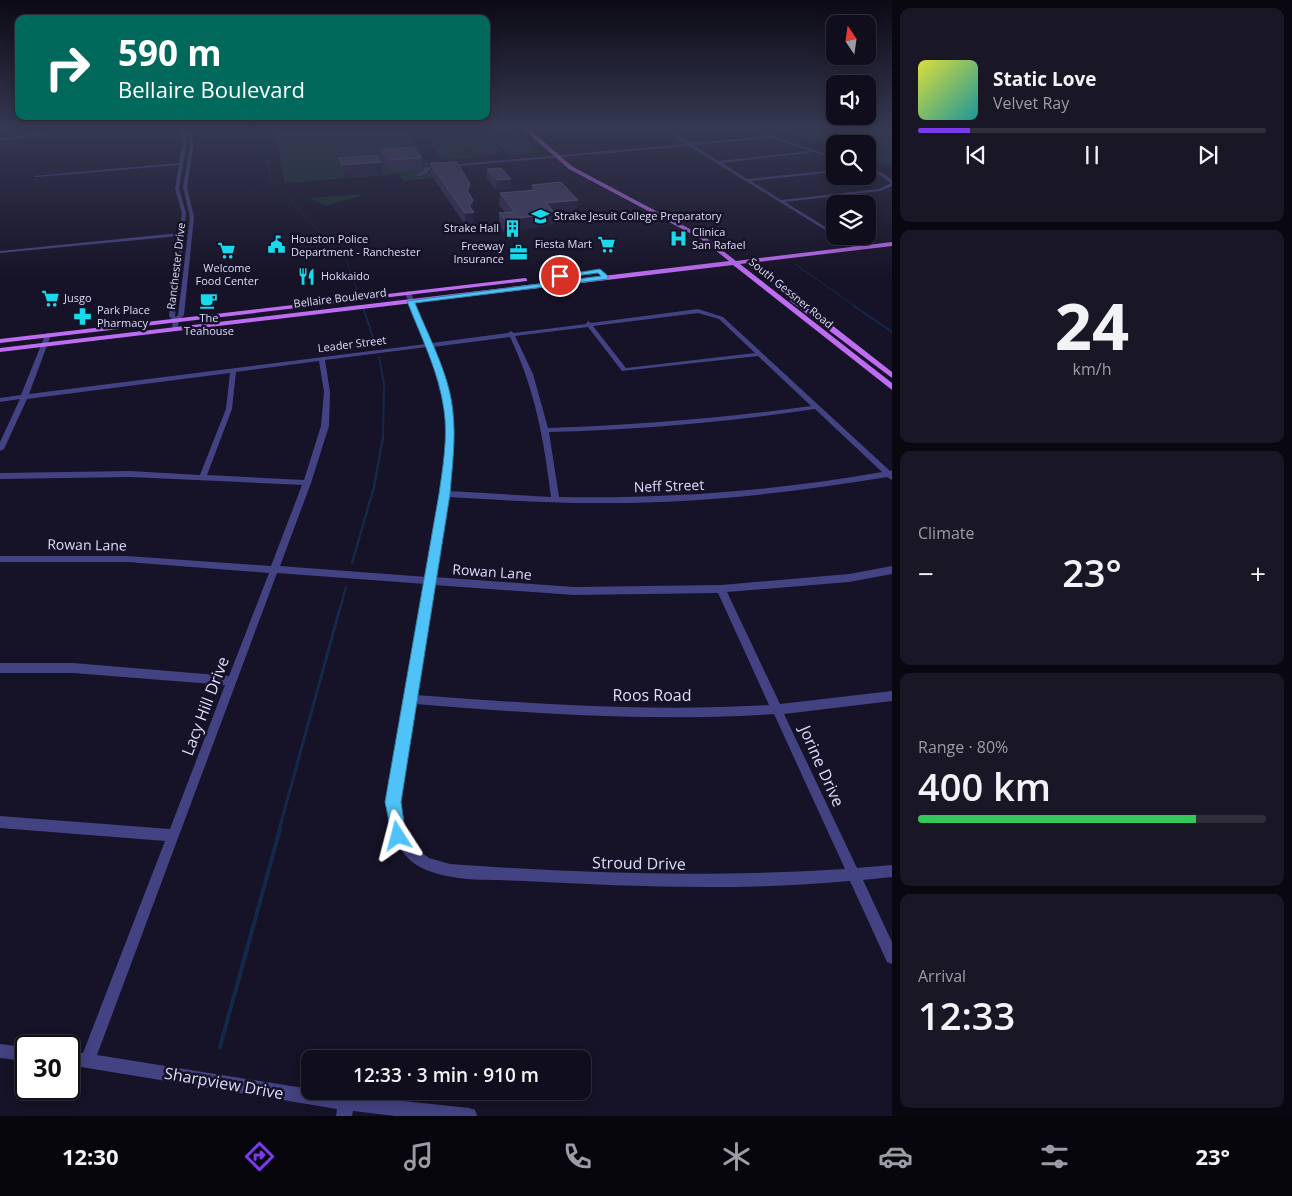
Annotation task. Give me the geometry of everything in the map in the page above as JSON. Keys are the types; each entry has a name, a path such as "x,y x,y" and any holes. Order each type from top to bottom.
{"main road":[{"name":"South Gessner Road","path":"589,178 676,222 728,256 736,259"},
{"name":"South Gessner Road","path":"598,178 685,221 736,259 800,314 892,387"},
{"path":"676,222 685,221"},
{"name":"Bellaire Boulevard","path":"876,239 892,237"},
{"name":"Bellaire Boulevard","path":"736,259 744,262 892,244"},
{"name":"Bellaire Boulevard","path":"0,341 176,320 409,297 508,290 606,278 828,245"},
{"name":"Bellaire Boulevard","path":"0,350 175,329 409,297 503,282 728,256"},
{"name":"South Gessner Road","path":"744,262 889,373"},
{"path":"600,271 606,278"},
{"path":"503,282 508,290"},
{"path":"800,314 810,312"},
{"path":"874,372 889,373"}],"street":[{"name":"Ranchester Drive","path":"176,320 172,316 184,209 178,193 179,178"},
{"name":"Ranchester Drive","path":"175,329 176,320 181,315 187,273 192,208 186,194 187,178"},
{"path":"743,178 826,229"},
{"path":"746,180 765,178"},
{"path":"178,183 186,182"},
{"path":"780,201 880,190 892,183"},
{"path":"184,209 192,208"},
{"path":"0,252 190,234"},
{"path":"853,245 858,248"},
{"path":"176,274 187,273"},
{"path":"174,293 184,292"},
{"path":"409,297 442,379 449,411 450,446 412,699"},
{"name":"Leader Street","path":"0,400 686,311 708,312 721,318 761,354"},
{"path":"588,323 624,370 761,354 891,475"},
{"path":"511,334 527,363 546,430 555,500"},
{"path":"0,449 24,397 48,335"},
{"name":"Lacy Hill Drive","path":"88,1060 307,483 325,426 327,392 322,358"},
{"path":"203,476 229,409 233,370"},
{"path":"546,430 664,426 744,418 817,407"},
{"path":"0,476 130,474 203,476 307,483"},
{"name":"Neff Street","path":"444,494 555,500 636,500 736,495 822,486 891,475"},
{"name":"Rowan Lane","path":"0,559 128,559 574,591 721,589 849,578 892,570"},
{"name":"Jorine Drive","path":"721,589 892,958"},
{"path":"0,668 73,668 232,681"},
{"name":"Roos Road","path":"412,699 555,711 674,712 778,709 892,696"},
{"name":"Stroud Drive","path":"412,699 393,802 398,836 416,857 442,869 587,879 672,881 854,875 892,871"},
{"path":"0,822 173,835"},
{"path":"0,1051 15,1053"},
{"name":"Sharpview Drive","path":"80,1059 345,1110 470,1116"}],"green space":[{"path":"284,178 347,178 285,183"},
{"path":"401,178 432,178 403,181"},
{"path":"359,194 360,196 326,206 309,198"}],"building":[{"path":"441,178 467,178 470,184 467,190 473,200 469,206 474,212 465,213"},
{"path":"495,178 511,179 497,180"},
{"path":"561,182 578,200 546,203 555,213 505,220 499,213 515,212 500,193 536,190 532,185"}],"waterway":[{"path":"271,178 346,259 359,295"},
{"path":"795,264 856,307"},
{"path":"854,306 892,332"},
{"path":"364,310 375,344"},
{"path":"379,357 384,384 383,439"},
{"path":"352,563 374,487 383,437"},
{"path":"340,609 346,587"},
{"path":"279,830 340,608"},
{"path":"220,1047 280,829"}],"place":[{"name":"Strake Jesuit College Preparatory","path":"540,216"},
{"name":"Strake Hall","path":"513,228"},
{"name":"Clinica San Rafael","path":"678,238"},
{"name":"Fiesta Mart","path":"606,244"},
{"name":"Houston Police Department - Ranchester","path":"277,245"},
{"name":"Welcome Food Center","path":"227,250"},
{"name":"Freeway Insurance","path":"518,252"},
{"name":"Hokkaido","path":"307,276"},
{"name":"Jusgo","path":"50,298"},
{"name":"The Teahouse","path":"209,300"},
{"name":"Park Place Pharmacy","path":"83,316"}],"route":[{"path":"398,836 393,802 412,699 450,446 449,411 442,379 411,301 606,278 600,271 560,276"}]}
